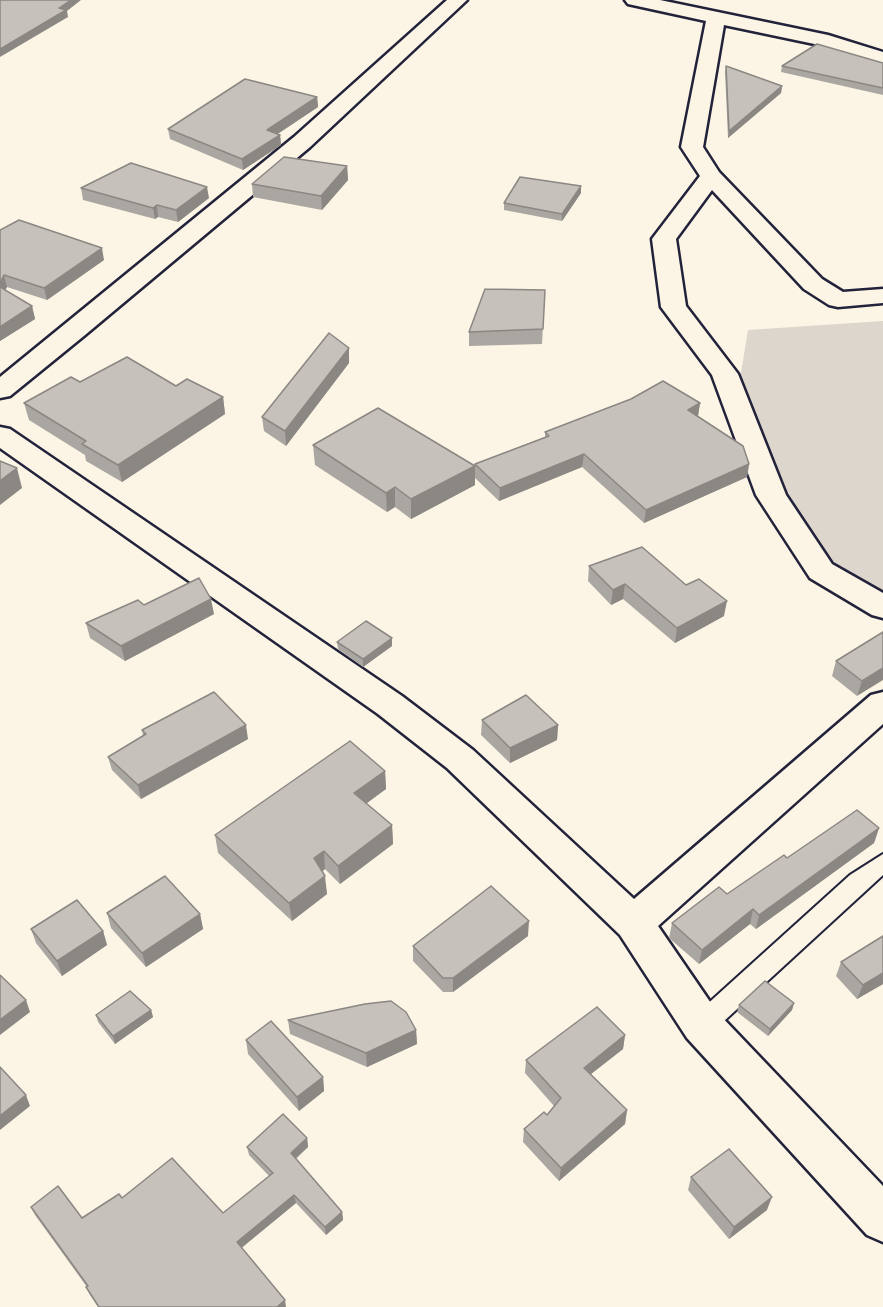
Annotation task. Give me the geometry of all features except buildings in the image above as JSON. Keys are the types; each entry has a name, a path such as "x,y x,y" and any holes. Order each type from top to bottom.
{"street":[{"path":"0,390 86,323 302,142 458,0"},
{"path":"634,0 828,41 883,58"},
{"path":"716,17 692,147 711,176 813,284 838,300 883,296"},
{"path":"711,176 664,239 674,307 725,374 771,495 820,571 883,607"},
{"path":"0,435 390,705 460,759 634,923 702,1025 883,1219"},
{"path":"634,923 883,704"}],"lane":[{"path":"702,1025 858,882 883,863"}],"shaded area":[{"path":"883,321 883,612 832,565 734,416 748,330"}]}
